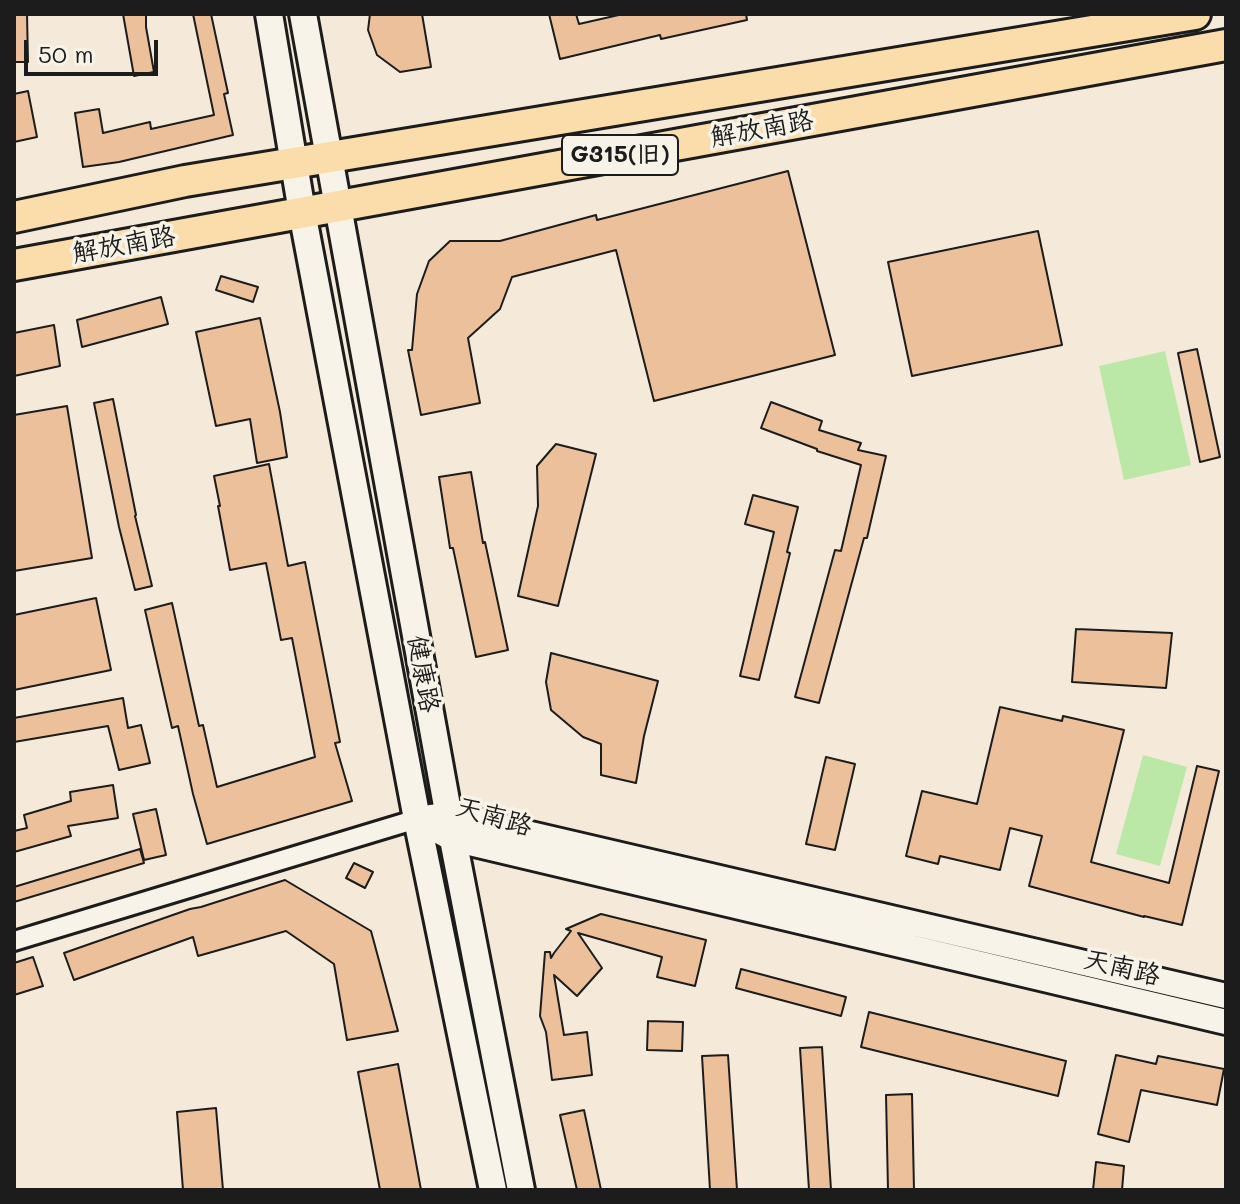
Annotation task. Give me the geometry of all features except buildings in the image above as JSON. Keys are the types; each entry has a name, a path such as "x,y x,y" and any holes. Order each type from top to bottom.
{"main road":[{"name":"健康路","path":"269,14 302,212 417,819 493,1190"},
{"name":"健康路","path":"303,14 451,827 521,1190"},
{"name":"解放南路","path":"14,217 185,181 1195,14"},
{"name":"解放南路","path":"14,265 1226,45"}],"street":[{"name":"天南路","path":"417,819 1226,1022"},
{"path":"14,941 417,819"},
{"name":"天南路","path":"451,827 1226,996"}],"green space":[{"path":"1165,351 1191,465 1124,480 1099,366"},
{"path":"1143,755 1187,767 1160,866 1116,854"}]}
